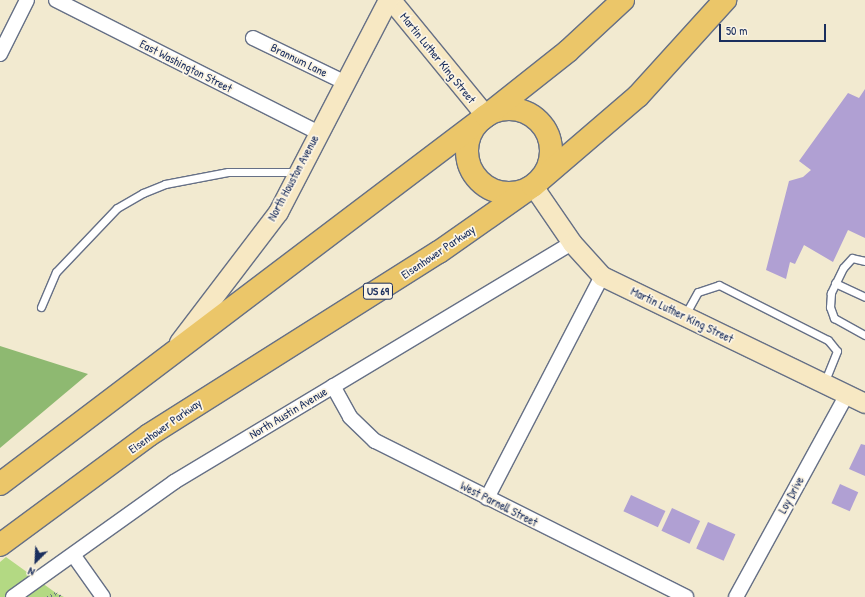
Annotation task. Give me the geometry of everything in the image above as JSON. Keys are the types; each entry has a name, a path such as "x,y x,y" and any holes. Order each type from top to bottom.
{"highway":[{"path":"0,484 486,116 568,51 623,0"},
{"name":"Eisenhower Parkway","path":"0,546 149,435 440,252 533,186 638,96 725,0"},
{"path":"514,109 540,122 548,134 549,163 533,186 514,192 494,191 474,174 467,149 470,136 486,116 514,109"}],"street":[{"path":"0,54 27,0"},
{"name":"East Washington Street","path":"56,0 317,132"},
{"name":"North Houston Avenue","path":"164,361 278,212 317,132 388,0"},
{"name":"Martin Luther King Street","path":"391,0 486,116"},
{"name":"Brannum Lane","path":"253,38 344,82"},
{"name":"Martin Luther King Street","path":"533,186 572,243 602,276 865,403"},
{"name":"North Austin Avenue","path":"13,597 74,556 174,482 572,243"},
{"path":"486,498 602,276"},
{"name":"West Parnell Street","path":"333,386 350,416 375,441 686,597"},
{"name":"Loy Drive","path":"736,597 847,394"},
{"path":"74,556 102,597"}],"lane":[{"path":"41,307 56,272 117,208 143,193 165,184 228,172 298,172"},
{"path":"865,261 852,258 835,283 830,307 834,318 865,335"},
{"path":"835,283 865,297"},
{"path":"685,316 698,292 719,284 828,340 837,351 824,383"}],"path":[{"path":"47,597 56,593 62,597"}],"green space":[{"path":"0,346 88,374 0,448"},
{"path":"6,557 56,593 64,597 0,597 0,562"}],"building":[{"path":"865,89 865,238 848,230 833,262 804,245 795,264 790,262 786,279 766,270 789,181 803,177 811,170 799,161 848,93 859,98"},
{"path":"861,444 865,445 865,476 849,469"},
{"path":"840,484 858,492 850,511 831,503"},
{"path":"631,495 665,511 658,527 623,511"},
{"path":"672,508 700,521 690,544 661,531"},
{"path":"708,522 735,534 724,561 696,548"}]}
